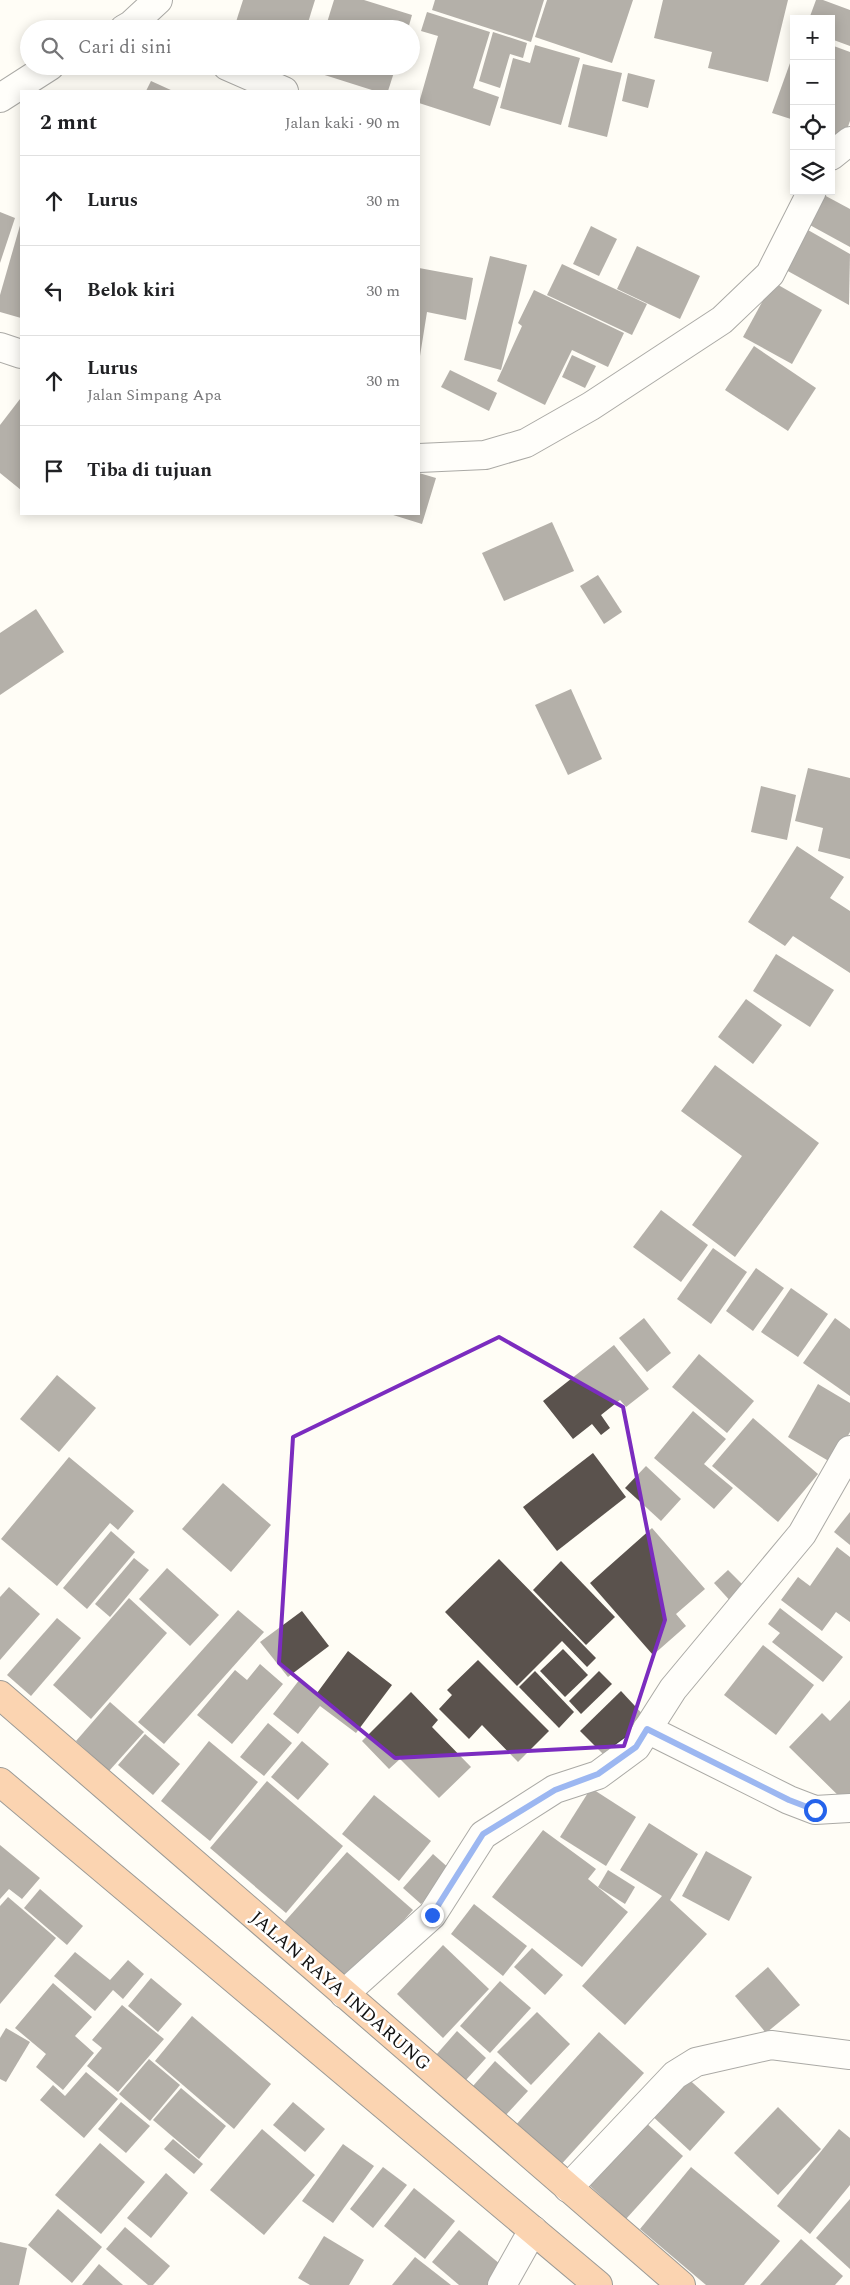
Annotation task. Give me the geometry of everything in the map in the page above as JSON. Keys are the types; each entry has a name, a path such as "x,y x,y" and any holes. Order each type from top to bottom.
{"highway":[{"name":"JALAN RAYA INDARUNG","path":"0,1695 681,2285"},
{"path":"0,1782 598,2285"}],"street":[{"path":"139,20 158,0"},
{"path":"0,98 36,75"},
{"path":"248,75 282,90"},
{"path":"835,153 850,141"},
{"path":"420,458 485,455 526,443 591,406 722,320 770,274 810,195"},
{"path":"0,347 20,354"},
{"path":"344,1994 432,1915 483,1834 555,1790 598,1774 636,1747 673,1689 802,1534 850,1450"},
{"path":"647,1729 789,1800 815,1810 850,1808"},
{"path":"568,2188 675,2075 696,2062 771,2046 850,2055"},
{"path":"502,2285 533,2230"}],"highlighted area":[{"path":"499,1337 623,1407 665,1620 624,1746 395,1758 279,1663 293,1437"}],"building":[{"path":"243,0 315,0 309,20 237,20"},
{"path":"334,0 364,0 412,15 411,20 328,20"},
{"path":"435,0 544,0 531,42 432,10"},
{"path":"547,0 633,0 612,63 535,37"},
{"path":"663,0 788,0 768,82 708,68 712,52 654,38"},
{"path":"816,0 823,0 850,10 850,46 835,40 835,15 810,15"},
{"path":"427,12 490,32 473,88 499,97 490,126 420,103 438,36 421,31"},
{"path":"493,32 527,43 523,58 510,54 500,88 479,81"},
{"path":"535,45 580,58 561,125 500,108 513,58 530,63"},
{"path":"835,46 850,52 850,121 844,138 835,135"},
{"path":"790,63 790,119 772,113"},
{"path":"583,64 622,73 607,137 568,127"},
{"path":"628,73 655,80 648,108 622,101"},
{"path":"325,75 393,75 388,90 372,90"},
{"path":"151,81 171,90 146,90"},
{"path":"824,195 850,209 850,247 808,224"},
{"path":"0,212 15,218 0,263"},
{"path":"20,225 20,318 0,312 0,295"},
{"path":"591,226 617,239 599,276 573,264"},
{"path":"808,230 850,254 849,305 786,270"},
{"path":"637,246 700,276 680,319 617,289"},
{"path":"490,256 527,265 501,370 464,360"},
{"path":"562,264 647,304 632,335 547,295"},
{"path":"420,268 473,278 466,320 427,312 420,356"},
{"path":"773,282 822,310 792,364 743,337"},
{"path":"534,290 624,333 608,367 572,350 545,405 497,381 522,326 518,323"},
{"path":"754,346 816,388 788,431 725,390"},
{"path":"572,355 596,366 585,388 562,377"},
{"path":"450,370 497,393 489,411 441,387"},
{"path":"20,399 20,489 0,473 0,425"},
{"path":"420,473 436,478 422,524 393,515 420,515"},
{"path":"552,522 574,571 504,601 482,553"},
{"path":"598,575 622,612 604,624 580,586"},
{"path":"36,609 64,652 0,695 0,633"},
{"path":"571,689 602,759 568,775 535,705"},
{"path":"808,768 850,778 850,859 818,851 823,828 795,821"},
{"path":"761,786 796,795 787,840 751,832"},
{"path":"797,846 844,877 830,898 850,911 850,973 793,936 785,946 748,922"},
{"path":"776,954 834,990 810,1027 753,991"},
{"path":"746,999 782,1025 753,1064 718,1037"},
{"path":"715,1065 819,1143 735,1257 692,1225 742,1156 681,1111"},
{"path":"661,1210 708,1245 681,1282 633,1247"},
{"path":"713,1248 747,1272 711,1324 677,1299"},
{"path":"756,1268 784,1288 753,1331 726,1311"},
{"path":"791,1288 828,1314 798,1357 761,1332"},
{"path":"644,1318 671,1353 647,1372 619,1338"},
{"path":"835,1318 850,1329 850,1396 803,1363"},
{"path":"614,1345 649,1389 626,1407 620,1400 601,1415 610,1428 601,1435 592,1424 573,1439 543,1401"},
{"path":"699,1354 754,1401 727,1433 672,1387"},
{"path":"57,1375 96,1408 59,1452 20,1419"},
{"path":"818,1384 850,1403 850,1432 832,1463 788,1437"},
{"path":"693,1411 726,1439 704,1464 733,1488 714,1509 654,1458"},
{"path":"753,1418 818,1474 778,1522 712,1466"},
{"path":"593,1453 626,1497 557,1551 523,1507"},
{"path":"69,1457 134,1511 118,1530 110,1523 57,1586 1,1539"},
{"path":"646,1466 681,1499 661,1521 625,1488"},
{"path":"223,1483 271,1525 231,1572 182,1529"},
{"path":"850,1512 850,1545 834,1532"},
{"path":"652,1528 705,1589 676,1614 686,1626 653,1655 590,1583"},
{"path":"111,1531 135,1552 87,1609 63,1588"},
{"path":"837,1547 850,1557 850,1622 836,1612 822,1631 781,1600 798,1577 810,1586"},
{"path":"134,1558 149,1570 110,1617 95,1604"},
{"path":"499,1559 596,1658 587,1667 562,1641 517,1686 445,1612"},
{"path":"561,1561 615,1617 586,1645 533,1590"},
{"path":"167,1568 219,1615 190,1646 139,1599"},
{"path":"728,1570 748,1590 733,1604 714,1583"},
{"path":"9,1587 40,1614 0,1660 0,1597"},
{"path":"129,1598 167,1633 91,1719 53,1685"},
{"path":"780,1608 843,1657 823,1682 772,1642 780,1633 768,1624"},
{"path":"238,1610 264,1632 164,1744 138,1722"},
{"path":"302,1611 329,1646 288,1677 260,1642"},
{"path":"57,1618 81,1638 31,1696 7,1675"},
{"path":"763,1645 814,1685 776,1735 724,1695"},
{"path":"563,1649 588,1675 565,1697 540,1671"},
{"path":"348,1651 392,1685 356,1733 320,1706 298,1734 273,1714 300,1679 317,1693"},
{"path":"478,1660 549,1731 518,1762 482,1725 469,1739 439,1709 452,1695 447,1690"},
{"path":"260,1664 283,1684 232,1744 197,1715 235,1670 247,1680"},
{"path":"535,1671 574,1712 559,1728 519,1687"},
{"path":"599,1671 612,1684 581,1714 569,1701"},
{"path":"621,1691 648,1720 608,1759 580,1731"},
{"path":"411,1692 438,1720 432,1727 471,1767 439,1798 400,1759 389,1769 362,1741"},
{"path":"850,1700 850,1807 789,1747 822,1713 830,1721"},
{"path":"110,1702 144,1732 109,1771 76,1741"},
{"path":"268,1723 292,1743 264,1776 240,1757"},
{"path":"145,1734 180,1764 153,1795 118,1765"},
{"path":"209,1741 258,1782 210,1841 161,1801"},
{"path":"302,1741 329,1764 298,1800 271,1777"},
{"path":"267,1781 343,1846 286,1913 210,1848"},
{"path":"591,1788 636,1817 606,1866 560,1837"},
{"path":"374,1795 431,1841 399,1881 342,1834"},
{"path":"649,1823 698,1854 670,1900 707,1934 625,2025 582,1986 662,1896 620,1870"},
{"path":"543,1830 596,1869 588,1879 628,1912 582,1967 492,1897"},
{"path":"0,1845 40,1878 22,1899 9,1889 0,1899"},
{"path":"706,1851 752,1877 729,1921 682,1896"},
{"path":"347,1852 413,1910 345,1986 279,1928"},
{"path":"433,1854 451,1870 421,1904 403,1888"},
{"path":"608,1870 635,1887 625,1904 598,1887"},
{"path":"40,1889 83,1926 67,1945 24,1908"},
{"path":"8,1897 56,1938 0,2004 0,1906"},
{"path":"474,1904 527,1946 503,1976 451,1934"},
{"path":"443,1945 489,1989 443,2038 397,1994"},
{"path":"532,1948 563,1975 545,1995 514,1967"},
{"path":"75,1952 110,1980 128,1960 144,1974 123,1999 113,1990 95,2011 54,1976"},
{"path":"768,1967 800,2005 766,2033 735,1996"},
{"path":"151,1978 182,2004 158,2032 128,2006"},
{"path":"500,1981 531,2008 490,2053 460,2026"},
{"path":"53,1983 92,2017 75,2036 94,2053 63,2090 36,2067 46,2054 15,2028"},
{"path":"122,2005 164,2039 118,2092 87,2066 102,2048 92,2040"},
{"path":"537,2012 570,2044 531,2085 497,2052"},
{"path":"192,2016 271,2084 234,2129 155,2061"},
{"path":"6,2028 30,2042 6,2082 0,2079 0,2038"},
{"path":"457,2031 486,2058 465,2081 436,2055"},
{"path":"599,2032 644,2073 558,2168 514,2127"},
{"path":"149,2059 180,2085 150,2121 119,2094"},
{"path":"495,2061 528,2091 505,2116 473,2086"},
{"path":"86,2072 118,2099 84,2138 40,2100 53,2085 65,2096"},
{"path":"683,2074 725,2112 690,2151 649,2113"},
{"path":"181,2088 226,2126 199,2159 153,2120"},
{"path":"121,2102 150,2126 126,2153 98,2129"},
{"path":"293,2102 325,2129 305,2152 273,2125"},
{"path":"778,2107 821,2149 778,2195 734,2153"},
{"path":"644,2121 683,2156 626,2219 588,2184"},
{"path":"262,2129 315,2175 264,2235 210,2190"},
{"path":"839,2129 850,2138 850,2185 810,2234 777,2206"},
{"path":"173,2139 203,2164 194,2174 164,2149"},
{"path":"100,2143 145,2182 101,2234 55,2195"},
{"path":"343,2144 374,2166 333,2223 302,2201"},
{"path":"383,2167 407,2185 373,2228 350,2209"},
{"path":"691,2167 780,2241 744,2285 706,2285 640,2229"},
{"path":"166,2173 188,2193 151,2238 127,2218"},
{"path":"414,2188 455,2221 425,2259 384,2226"},
{"path":"850,2199 850,2269 816,2238"},
{"path":"58,2209 102,2247 72,2283 28,2245"},
{"path":"125,2227 170,2266 153,2285 148,2285 106,2249"},
{"path":"459,2230 506,2269 492,2285 459,2285 432,2262"},
{"path":"324,2236 364,2260 349,2285 310,2285 298,2278"},
{"path":"801,2239 843,2276 835,2285 760,2285"},
{"path":"0,2242 27,2248 19,2285 0,2285"},
{"path":"415,2257 451,2285 392,2285"},
{"path":"99,2264 123,2285 82,2285"}],"route":[{"path":"432,1915 483,1834 555,1790 598,1774 617,1762 636,1747 647,1729 789,1800 815,1810"}]}
